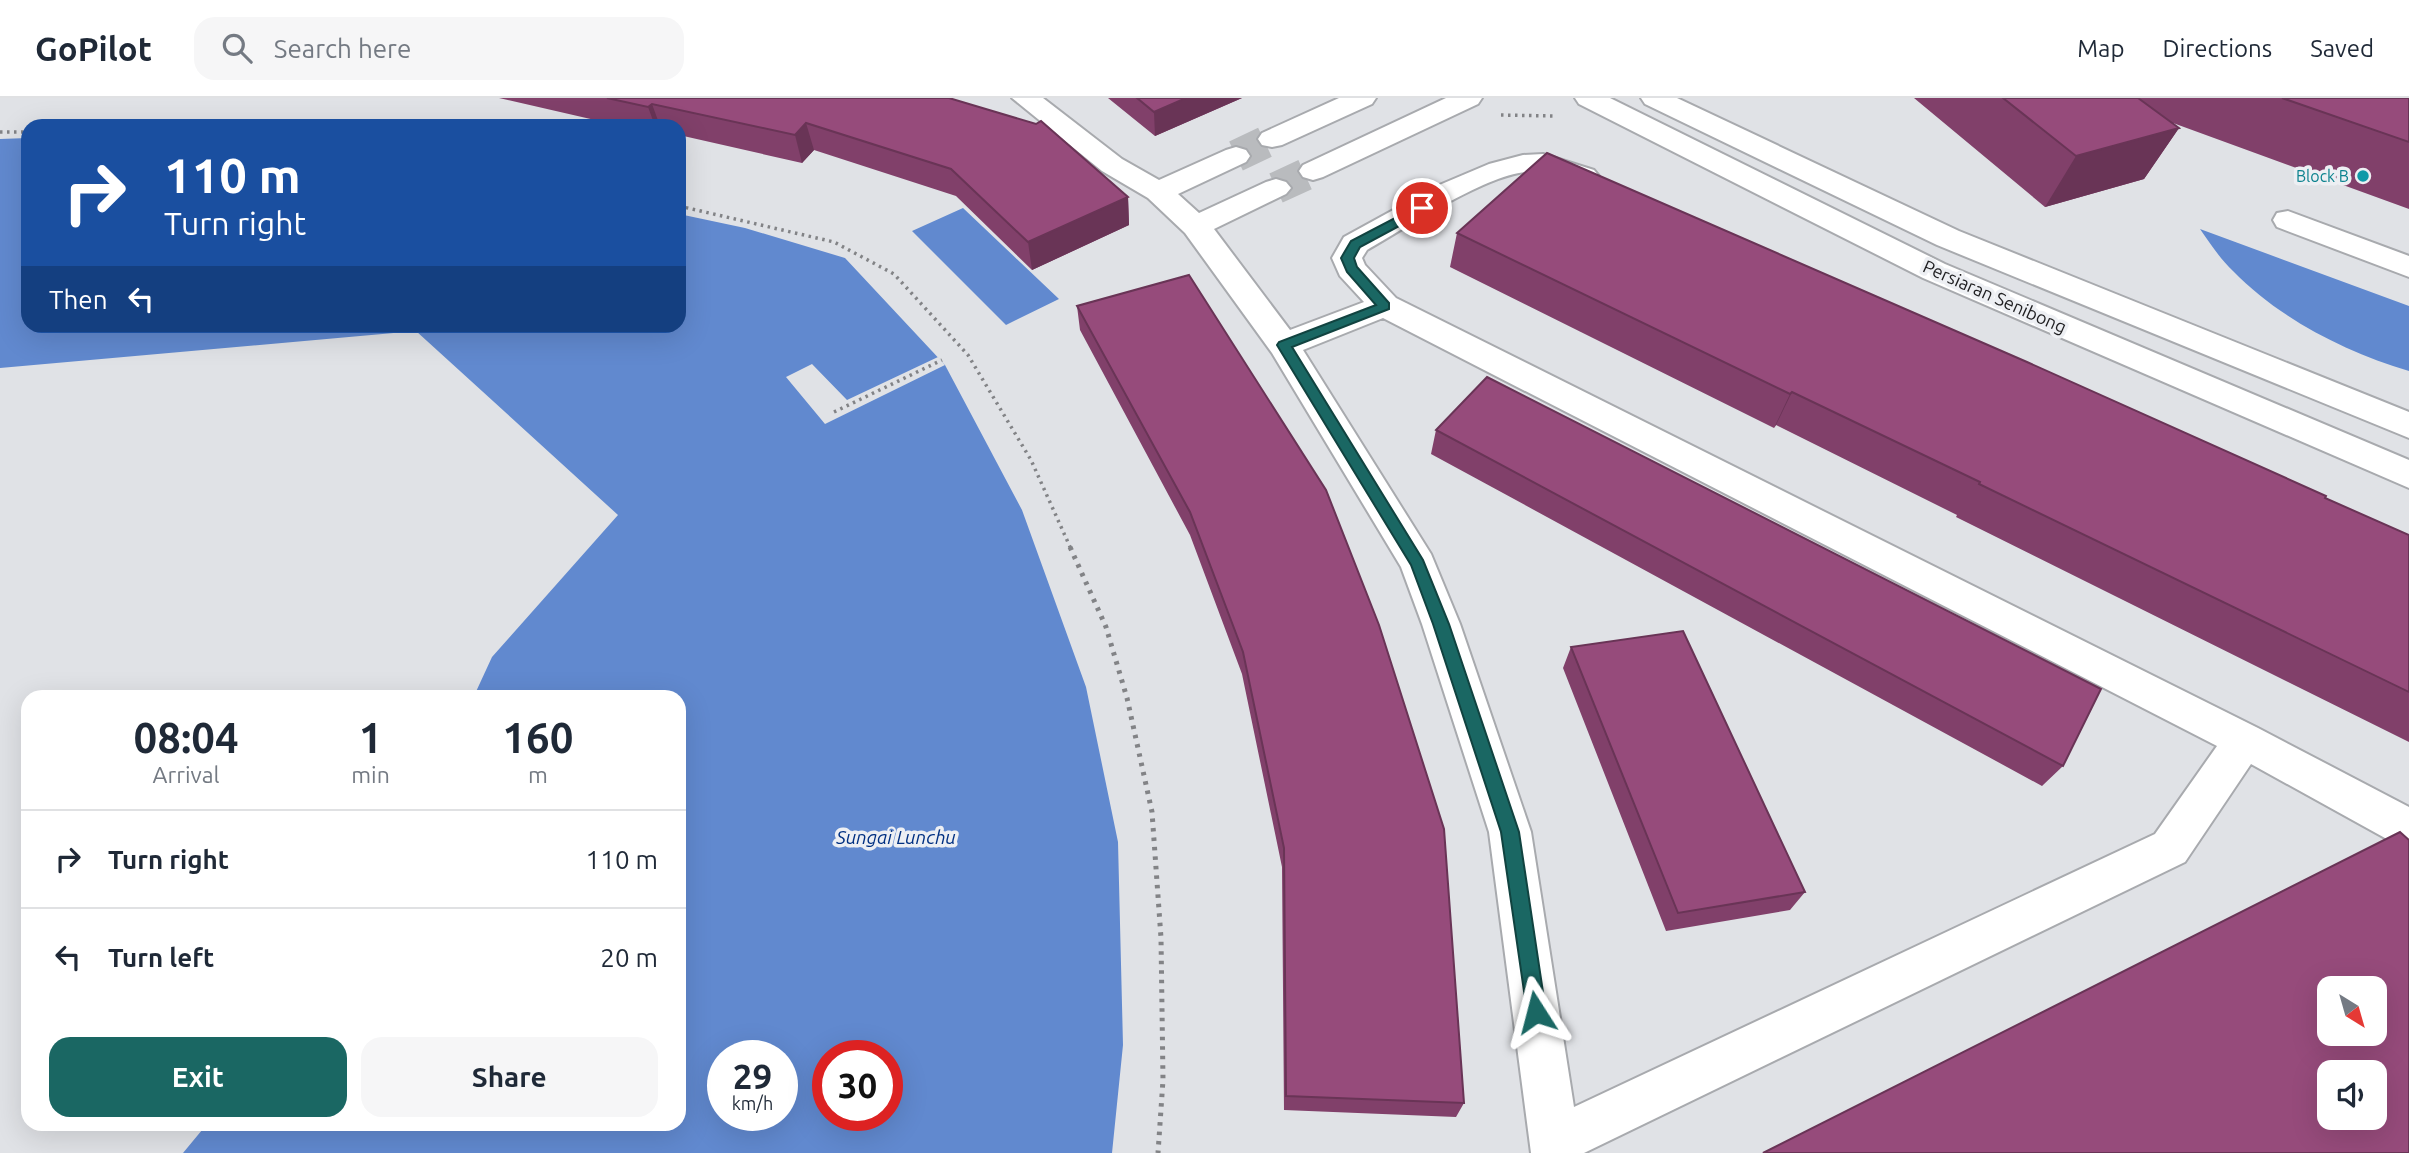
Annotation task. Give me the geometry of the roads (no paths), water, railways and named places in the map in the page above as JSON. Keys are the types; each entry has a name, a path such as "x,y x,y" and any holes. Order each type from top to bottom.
{"street":[{"path":"1026,98 1112,165 1158,192 1196,226 1284,345 1418,564 1441,624 1510,832 1556,1147 2170,848 2244,740"},
{"path":"1272,139 1362,98"},
{"path":"1313,171 1468,98"},
{"name":"Persiaran Senibong","path":"1589,98 1934,271 2409,475"},
{"name":"Persiaran Senibong","path":"1655,98 1948,238 2409,426"},
{"path":"1320,117 1362,148"},
{"path":"1158,192 1236,156"},
{"path":"1611,188 1560,166 1541,162 1518,163 1489,172 1355,244 1347,258 1351,269 1385,306 2244,740 2409,829"},
{"path":"1196,226 1276,188"},
{"path":"2288,220 2409,267"},
{"path":"1284,345 1385,306"}],"water":[{"name":"Sungai Lunchu","path":"21,138 21,333 394,333 0,368 0,139"},
{"path":"963,208 1059,299 1006,325 912,231"},
{"name":"Sungai Lunchu","path":"686,215 745,228 845,258 945,365 1022,510 1086,687 1118,842 1123,1045 1112,1153 183,1153 201,1131 686,1131 686,690 477,690 492,657 618,515 418,333 686,333"},
{"path":"2200,229 2409,306 2409,371 2338,344 2292,319 2233,271"}],"tunnel":[{"path":"1236,156 1272,139"},
{"path":"1276,188 1313,171"}],"place":[{"name":"Block B","path":"2363,176"}]}
